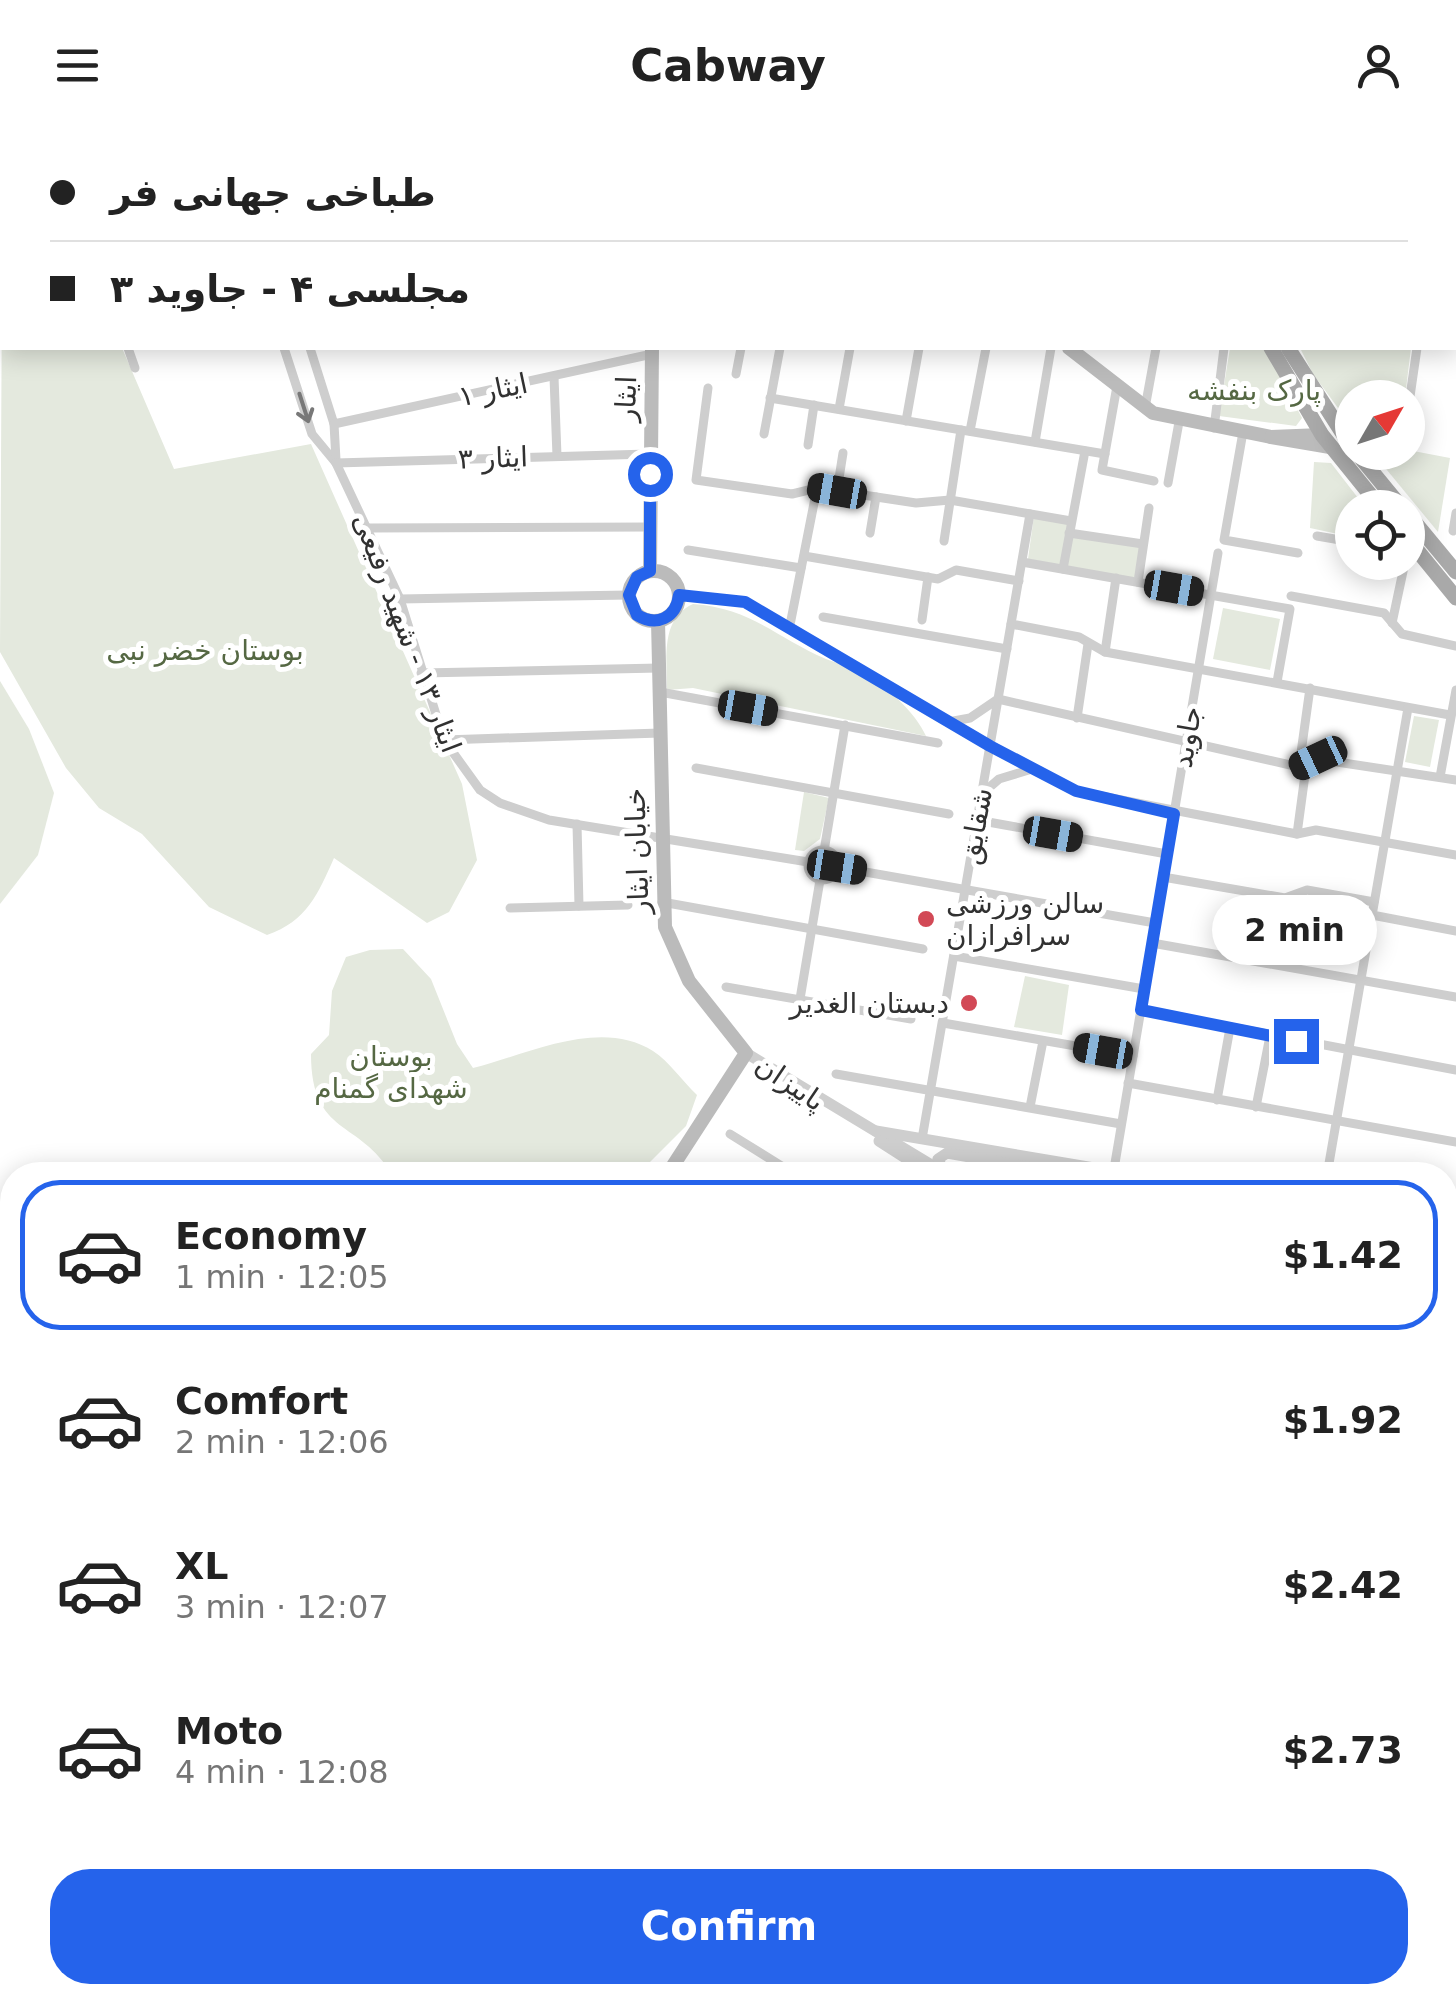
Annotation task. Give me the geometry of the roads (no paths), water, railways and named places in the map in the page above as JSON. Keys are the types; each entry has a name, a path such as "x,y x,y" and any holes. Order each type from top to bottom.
{"main road":[{"name":"ایثار","path":"650,571 653,350"},
{"path":"1273,350 1326,441 1366,490"},
{"path":"1289,350 1335,422"},
{"path":"1088,354 1117,386 1145,408 1179,422 1271,437 1335,441"},
{"path":"1371,470 1387,490"},
{"path":"1425,535 1456,572"},
{"path":"1425,563 1456,598"},
{"path":"650,571 672,580 679,595 671,614 658,621 637,615 629,595 637,577 650,571"},
{"name":"خیابان ایثار","path":"658,621 662,902 671,949 688,981 746,1053"},
{"path":"676,1162 746,1053"}],"street":[{"path":"129,350 135,368"},
{"name":"ایثار ۱۳ - شهید رفیعی","path":"285,350 312,434 336,462 400,600 444,740 467,777 490,797 549,820 661,835 808,862"},
{"name":"ایثار ۱۳ - شهید رفیعی","path":"311,350 334,424 336,462"},
{"name":"ایثار ۱","path":"334,424 554,377 653,350"},
{"path":"736,374 741,350"},
{"path":"764,434 780,350"},
{"path":"839,409 850,350"},
{"path":"906,421 919,350"},
{"path":"944,542 950,500 985,350"},
{"path":"1034,442 1051,350"},
{"path":"1145,408 1156,350"},
{"path":"1214,428 1224,350"},
{"path":"1412,380 1417,350"},
{"path":"554,377 557,456"},
{"path":"1117,386 1102,470 1154,480"},
{"path":"708,388 696,480 792,494 817,488 916,503 950,500 1071,521"},
{"path":"770,398 1105,454"},
{"path":"808,445 814,405"},
{"path":"1168,482 1179,422"},
{"path":"1243,432 1224,540 1298,553"},
{"path":"1063,569 1084,451"},
{"path":"837,491 843,453"},
{"name":"ایثار ۳","path":"336,462 650,454"},
{"path":"790,625 817,488"},
{"path":"870,533 876,497"},
{"path":"1138,582 1150,508"},
{"path":"1453,530 1456,513"},
{"name":"شقایق","path":"922,1139 1030,514"},
{"path":"369,528 650,527"},
{"path":"1069,533 1143,544"},
{"path":"1317,536 1335,539"},
{"path":"688,550 801,568"},
{"name":"جاوید","path":"1114,1162 1218,553"},
{"path":"804,556 928,578 938,579 956,570 1018,581"},
{"path":"1022,562 1290,609 1277,682"},
{"path":"922,620 928,578"},
{"path":"1105,652 1116,578"},
{"path":"1392,623 1401,580"},
{"path":"400,600 629,595"},
{"path":"679,595 733,598 790,625 948,722 1076,791 1174,814 1297,834 1316,830 1456,855"},
{"path":"1291,596 1384,614 1402,634 1456,646"},
{"path":"823,617 1007,649"},
{"path":"1012,624 1079,637 1105,652 1450,715"},
{"path":"1077,718 1088,644"},
{"path":"421,673 659,668"},
{"path":"1297,834 1306,775 1299,767 1310,688"},
{"path":"660,692 938,742"},
{"path":"1440,778 1455,695"},
{"path":"948,722 970,718 998,699 1299,767 1318,758 1456,780"},
{"path":"1329,1162 1408,708"},
{"path":"824,850 845,725"},
{"path":"444,740 660,733"},
{"path":"696,768 949,814"},
{"path":"982,794 998,779 1032,769"},
{"path":"978,820 1167,854"},
{"path":"577,824 579,906"},
{"path":"824,850 833,854 837,867 831,878 820,880 812,875 808,862 812,854 824,850"},
{"path":"837,867 1156,923"},
{"path":"1163,877 1285,898 1306,890 1374,902"},
{"path":"800,999 820,880"},
{"path":"662,902 923,949"},
{"path":"510,908 628,905"},
{"path":"1372,914 1456,931"},
{"path":"1152,943 1456,997"},
{"path":"954,956 1144,989"},
{"path":"726,987 911,1019"},
{"path":"1141,1010 1456,1070"},
{"path":"943,1023 1133,1056"},
{"path":"1217,1100 1230,1028"},
{"path":"1256,1107 1270,1036"},
{"path":"1030,1107 1044,1040"},
{"name":"پاییزان","path":"746,1053 927,1162"},
{"name":"پاییزان","path":"746,1053 912,1162"},
{"path":"836,1074 1121,1124"},
{"path":"1128,1083 1456,1142"},
{"path":"876,1131 1058,1162"},
{"path":"730,1134 775,1162"},
{"path":"940,1162 938,1159 947,1153 999,1162"}],"place":[{"name":"سالن ورزشی سرافرازان","path":"926,919"},
{"name":"دبستان الغدیر","path":"969,1003"}],"park label":[{"name":"پارک بنفشه","path":"1254,390"},
{"name":"بوستان خضر نبی","path":"205,650"},
{"name":"بوستان شهدای گمنام","path":"391,1072"}]}
